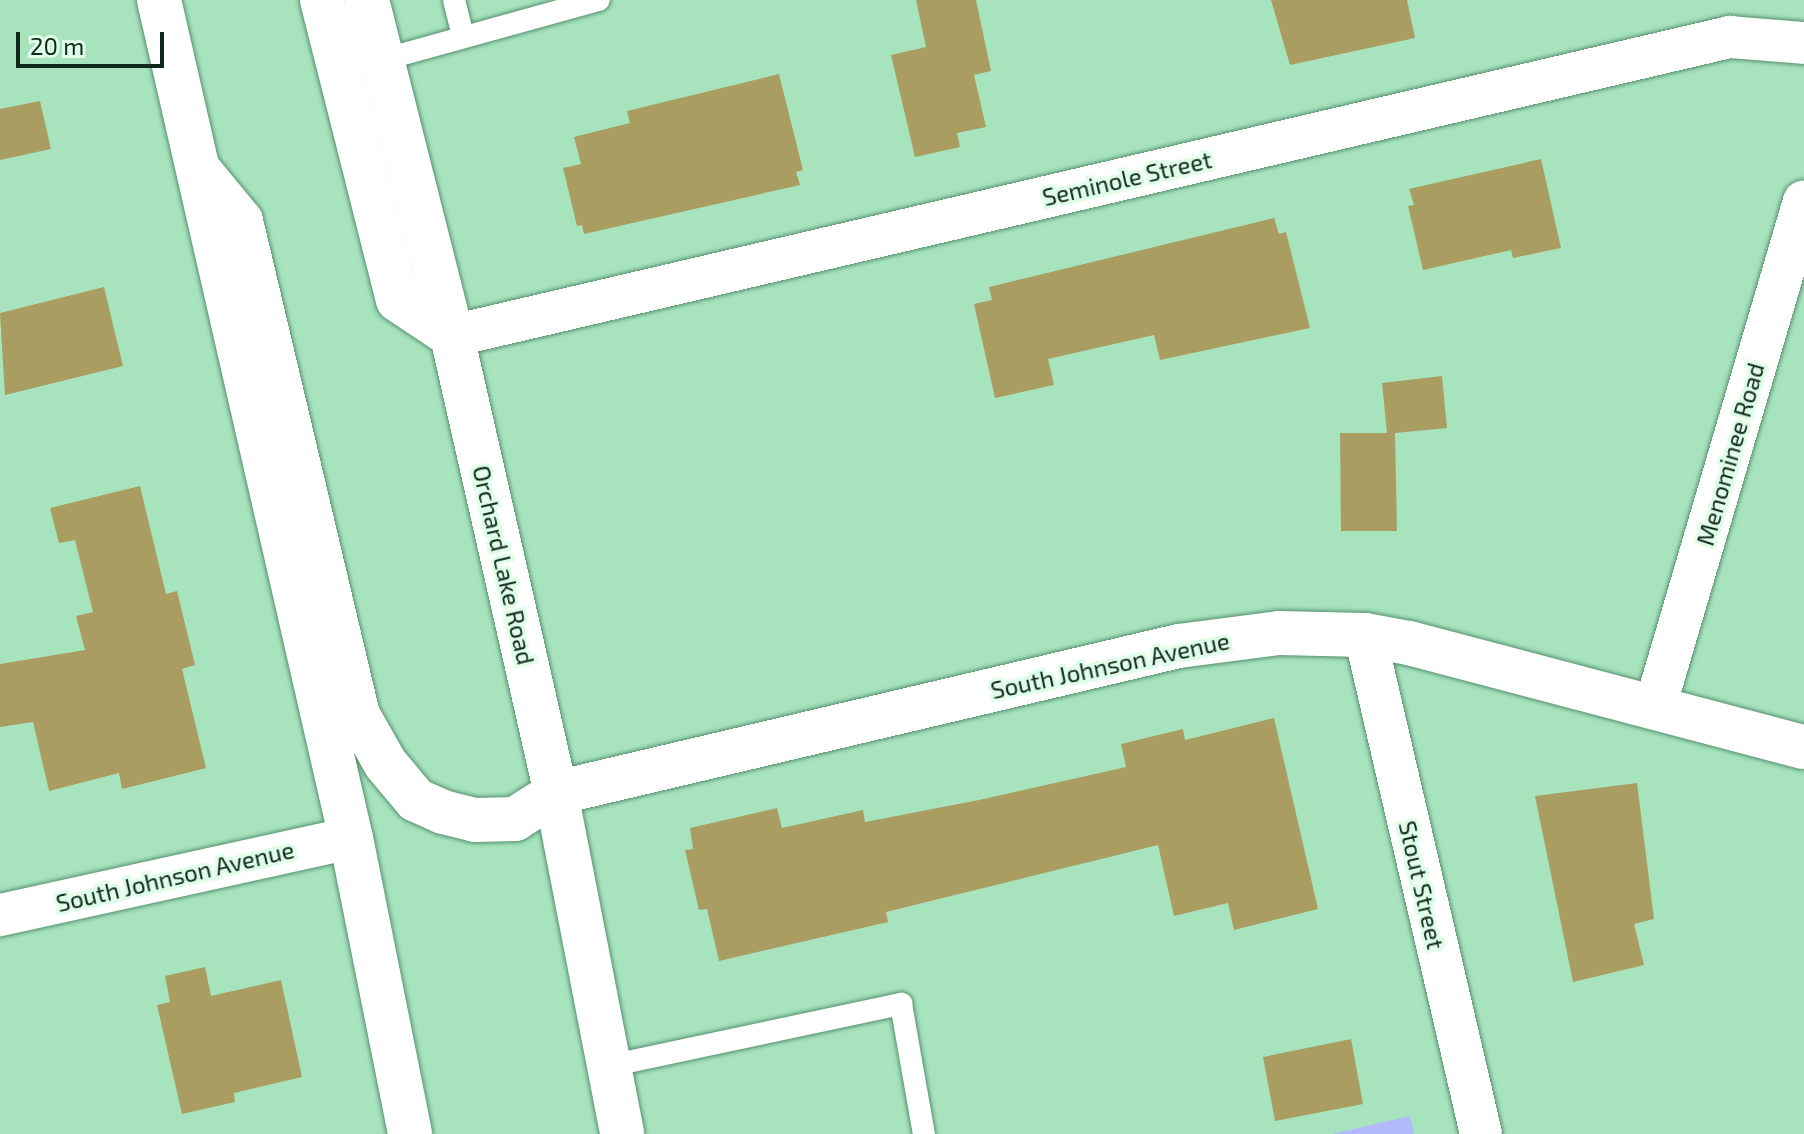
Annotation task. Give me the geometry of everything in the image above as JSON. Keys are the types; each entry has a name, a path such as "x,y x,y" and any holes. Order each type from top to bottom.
{"main road":[{"path":"322,0 398,300 452,336"},
{"name":"Orchard Lake Road","path":"367,0 452,336 556,793 622,1134"},
{"path":"162,5 351,838 410,1134"},
{"name":"South Johnson Avenue","path":"199,170 241,221 358,715 385,763 416,800 475,820 515,819 556,793 1179,646 1279,633 1365,635 1804,747"}],"street":[{"name":"Seminole Street","path":"452,336 1730,37 1804,43"},
{"name":"Menominee Road","path":"1655,707 1804,201"},
{"name":"Stout Street","path":"1365,635 1481,1134"},
{"name":"South Johnson Avenue","path":"0,915 351,838"}],"lane":[{"path":"454,0 463,37"},
{"path":"382,60 599,0"},
{"path":"609,1066 901,1004 924,1134"}],"shaded area":[{"path":"1410,1116 1414,1134 1332,1134"}],"building":[{"path":"916,0 976,0 991,71 974,75 986,127 957,133 960,147 915,157 891,55 926,47"},
{"path":"1271,0 1407,0 1415,38 1290,65"},
{"path":"779,74 803,170 796,172 800,185 584,234 582,225 577,226 563,168 581,164 574,137 630,123 627,111"},
{"path":"40,101 51,149 0,160 0,109"},
{"path":"1541,159 1561,248 1513,258 1511,250 1423,270 1408,206 1414,205 1409,189"},
{"path":"1274,218 1279,234 1286,232 1310,328 1160,360 1154,335 1048,359 1054,385 995,398 974,304 992,300 989,287"},
{"path":"104,287 123,366 5,395 0,313"},
{"path":"1442,376 1447,428 1395,433 1397,531 1341,531 1340,433 1387,433 1382,383"},
{"path":"140,486 166,594 177,591 195,665 182,669 206,768 122,789 119,773 49,791 33,722 0,727 0,664 85,650 76,616 93,612 75,540 59,543 50,508"},
{"path":"1274,718 1318,909 1234,930 1228,903 1174,916 1158,845 886,912 888,922 719,961 707,909 699,910 685,850 693,849 690,828 777,808 782,828 863,810 865,822 1126,767 1121,744 1183,729 1185,740"},
{"path":"1637,783 1654,919 1634,924 1644,965 1573,982 1535,796"},
{"path":"205,967 211,996 281,980 302,1077 234,1093 235,1102 182,1114 157,1005 170,1002 165,976"},
{"path":"1351,1039 1363,1104 1275,1121 1263,1057"}]}
